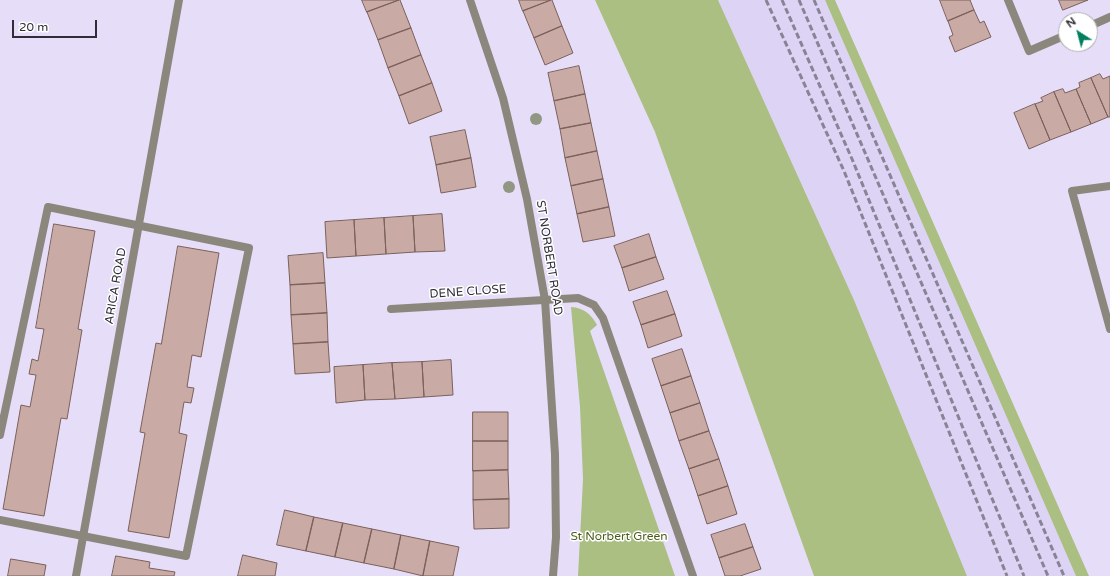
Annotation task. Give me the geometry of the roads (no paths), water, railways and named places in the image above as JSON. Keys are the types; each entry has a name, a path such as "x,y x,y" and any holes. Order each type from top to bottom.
{"street":[{"name":"ARICA ROAD","path":"76,576 179,0"},
{"name":"ST NORBERT ROAD","path":"470,0 504,98 527,199 545,300 555,454 556,538 553,576"},
{"path":"1008,0 1029,51 1058,38"},
{"path":"1098,22 1110,17"},
{"path":"1110,186 1072,191 1110,329"},
{"path":"0,435 48,207 249,248 186,556 84,535 0,520"},
{"path":"545,300 578,298 594,305 603,318 693,576"},
{"name":"DENE CLOSE","path":"392,309 545,300"}],"railway":[{"path":"766,0 844,171 1007,576"},
{"path":"782,0 852,159 1024,576"},
{"path":"799,0 1048,576"},
{"path":"814,0 1064,576"}],"park label":[{"name":"St Norbert Green","path":"619,537"}]}
